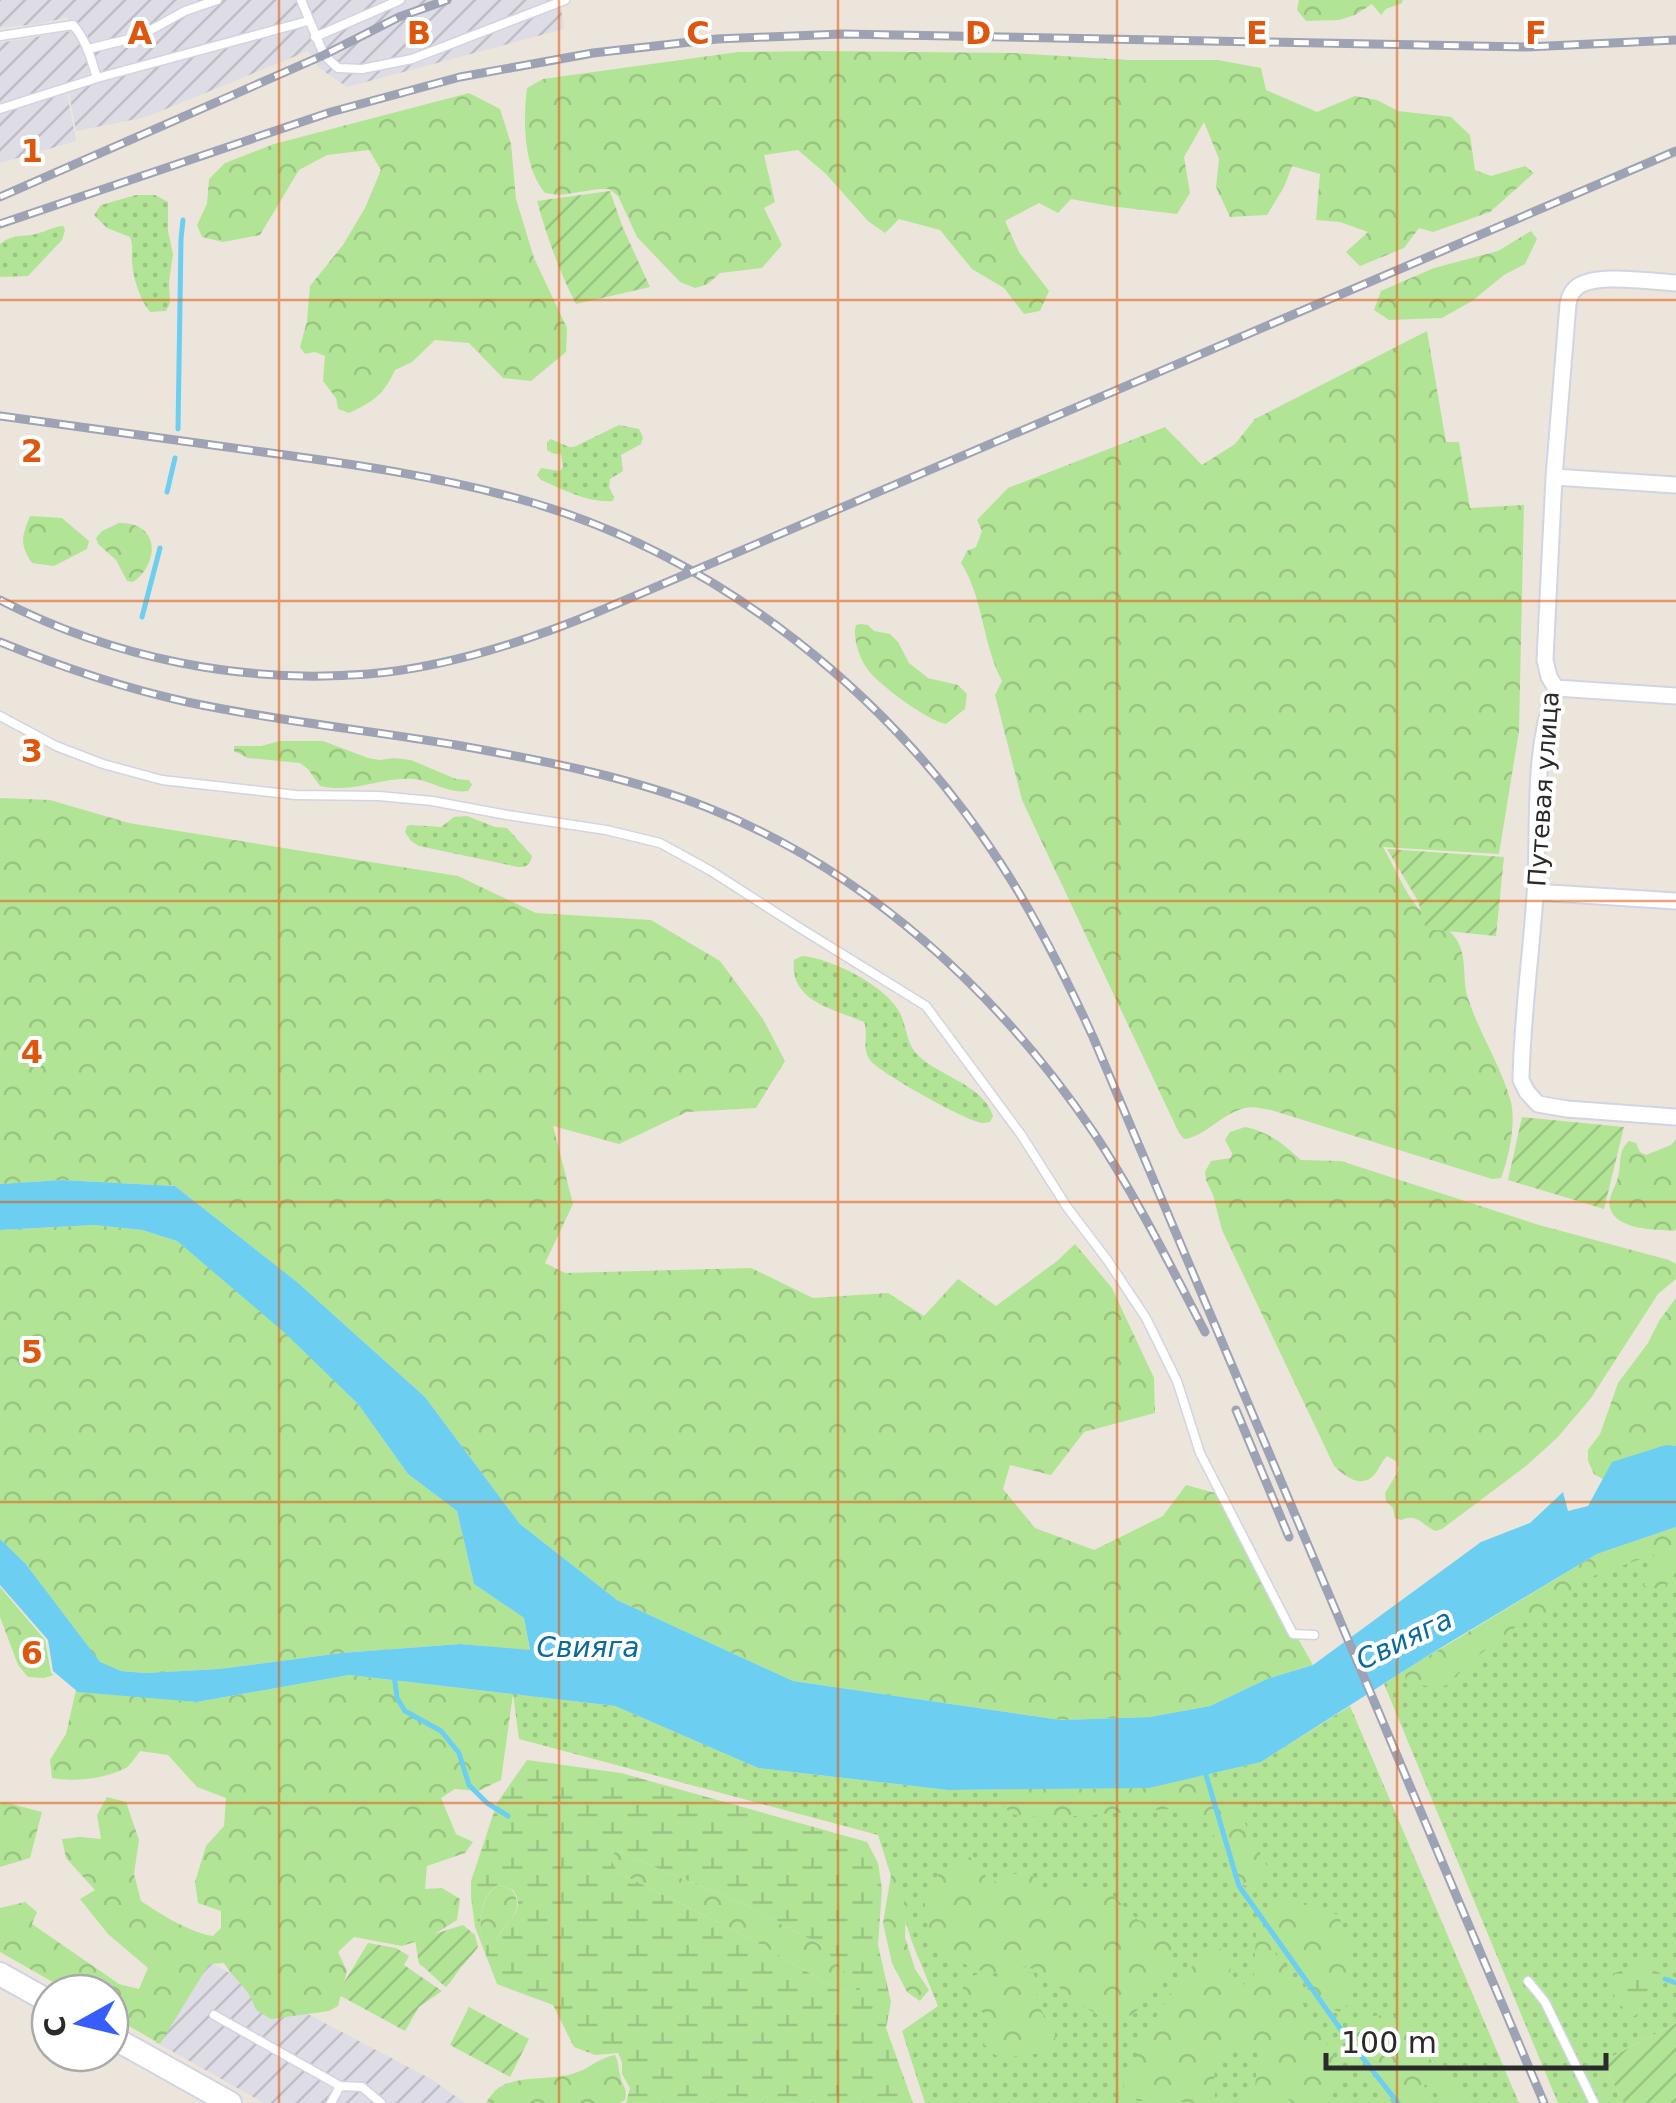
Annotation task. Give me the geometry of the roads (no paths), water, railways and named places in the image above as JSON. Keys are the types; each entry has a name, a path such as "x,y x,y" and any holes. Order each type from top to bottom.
{"street":[{"name":"Путевая улица","path":"1676,284 1597,280 1572,291 1568,304 1545,660 1556,688 1544,729 1538,788 1535,892 1521,1080 1538,1104 1676,1116"},
{"path":"1554,476 1676,486"},
{"path":"1556,688 1676,696"},
{"path":"1535,892 1676,901"},
{"path":"0,1974 30,1991"},
{"path":"130,2047 230,2103"}],"lane":[{"path":"88,49 138,37 185,11 217,0"},
{"path":"301,0 324,55 338,68 362,69 412,59 566,0"},
{"path":"315,37 400,0"},
{"path":"0,110 97,78 308,21"},
{"path":"0,36 73,25 88,49 97,78"},
{"path":"0,716 72,752 162,780 296,795 432,801 606,830 660,843 712,870 926,1006 1022,1136 1146,1318 1177,1381 1200,1453 1293,1634 1314,1635"},
{"path":"1528,1980 1545,2002 1594,2103"},
{"path":"214,2015 340,2086 362,2087 381,2103"},
{"path":"331,2103 340,2086"}],"water":[{"name":"Свияга","path":"61,1180 175,1186 297,1282 425,1397 520,1524 617,1600 793,1681 1061,1720 1150,1717 1210,1706 1267,1679 1313,1665 1481,1542 1530,1523 1563,1492 1568,1511 1588,1506 1612,1462 1666,1445 1676,1446 1676,1527 1597,1554 1261,1762 1149,1788 948,1790 758,1768 615,1706 349,1675 197,1702 78,1692 53,1671 48,1640 0,1585 0,1539 25,1563 100,1662 121,1671 219,1669 341,1653 460,1644 530,1650 524,1618 474,1584 457,1511 408,1474 358,1404 285,1333 177,1241 142,1230 94,1225 0,1230 0,1184"}],"waterway":[{"path":"178,429 183,220"},
{"path":"167,492 175,458"},
{"path":"142,617 160,548"},
{"path":"394,1675 397,1698 405,1711 441,1731 459,1753 469,1785 508,1816"},
{"path":"1206,1775 1239,1886 1398,2103"},
{"path":"1665,1979 1676,1983"}],"railway":[{"path":"0,197 324,55 399,17 447,0"},
{"path":"0,224 331,112 460,77 593,53 717,39 842,34 1527,47 1676,40"},
{"path":"0,600 132,652 226,670 273,675 368,674 484,652 595,613 1676,151"},
{"path":"0,416 398,472 497,493 601,527 669,559 735,597 797,641 909,745 958,803 1001,864 1039,927 1083,1015 1544,2103"},
{"path":"0,642 92,676 187,702 456,745 614,778 706,807 765,833 821,865 924,941 972,985 1057,1081 1124,1181 1205,1332"},
{"path":"1236,1410 1289,1537"}]}
